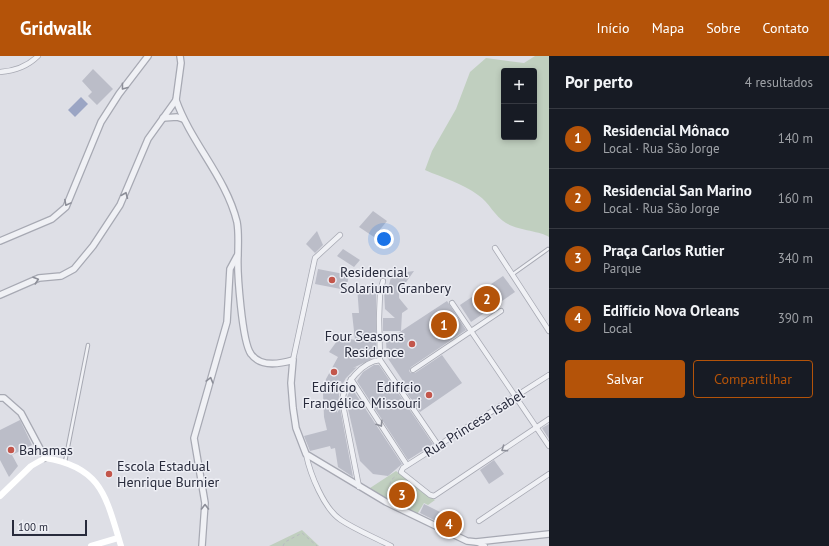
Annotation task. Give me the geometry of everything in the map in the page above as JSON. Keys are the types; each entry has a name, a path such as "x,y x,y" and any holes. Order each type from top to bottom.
{"main road":[{"path":"0,496 31,466 45,458 65,462 86,472 100,487 121,546"},
{"path":"91,546 118,538"}],"street":[{"path":"0,72 11,72 24,67 38,56"},
{"path":"1,240 52,220 66,207 101,122 119,94 148,56"},
{"path":"0,295 39,278 61,276 74,269 92,246 120,205 143,149 176,100 180,70 180,56"},
{"path":"176,100 183,119 224,187 232,206 239,241 237,256 244,330 251,354 261,362 270,364 293,360"},
{"path":"164,118 177,117 183,119"},
{"path":"340,235 315,258 293,360 291,383 296,428 317,486 328,507 340,519 391,546"},
{"path":"495,248 549,331"},
{"path":"202,546 205,503 194,438 227,322 230,269 237,256"},
{"path":"383,281 380,293 379,319 380,360 438,445"},
{"path":"452,303 549,446"},
{"path":"413,370 472,332 501,311"},
{"path":"359,487 342,400 344,388 351,379 368,363 380,360"},
{"name":"Rua Princesa Isabel","path":"401,472 408,465 438,445 549,375"},
{"path":"351,379 408,465"},
{"path":"0,398 4,398 21,413 45,458"},
{"path":"401,472 430,495 438,494 549,420"},
{"path":"306,454 386,502 467,541 476,542 549,534"},
{"path":"479,521 549,474"},
{"path":"476,542 485,546"}],"lane":[{"path":"513,274 548,249"},
{"path":"65,462 88,345"}],"path":[{"path":"386,502 391,480 401,472"},
{"path":"283,546 285,542 302,533 317,546"}],"green space":[{"path":"535,56 549,56 549,237 506,223 482,198 472,191 425,170 432,151 456,109 470,72 486,58 524,63"},
{"path":"396,471 435,500 428,505 424,503 416,516 367,490"},
{"path":"302,530 319,546 269,546"}],"water":[{"path":"81,97 88,104 75,117 68,110"}],"building":[{"path":"93,69 113,89 97,105 88,96 92,92 82,81"},
{"path":"373,211 387,221 374,237 359,227"},
{"path":"317,231 323,245 315,253 306,244"},
{"path":"343,249 360,260 354,267 337,256"},
{"name":"Residencial Solarium Granbery","path":"318,269 349,275 346,290 315,284"},
{"path":"414,271 402,288 399,288 399,298 408,309 402,313 401,331 383,331 383,318 395,318 385,309 384,291 385,288 388,288 392,274"},
{"path":"503,276 515,292 471,322 460,305"},
{"path":"376,285 376,357 353,368 357,367 346,378 342,385 341,381 338,382 339,396 337,413 340,408 353,477 338,467 335,448 331,449 330,446 310,451 304,436 327,430 324,417 323,393 326,379 338,357 329,352 340,337 355,340 352,313 359,313 357,286"},
{"path":"447,301 466,330 411,367 409,371 411,373 415,373 442,355 462,383 420,412 400,383 403,381 387,357 386,341"},
{"path":"374,365 379,365 433,444 408,460 357,381 363,372"},
{"path":"351,387 402,464 388,476 373,474 360,461 346,400"},
{"name":"Bahamas","path":"20,420 32,445 12,455 18,466 9,477 0,460 0,430"},
{"path":"549,424 549,439 542,428"},
{"path":"494,460 504,474 489,484 480,470"},
{"path":"424,504 462,523 458,532 420,513"}],"place":[{"name":"Residencial Solarium Granbery","path":"332,280"},
{"name":"Residencial San Marino","path":"487,299"},
{"name":"Residencial Mônaco","path":"444,325"},
{"name":"Four Seasons Residence","path":"412,344"},
{"name":"Edifício Frangélico","path":"334,372"},
{"name":"Edifício Missouri","path":"429,395"},
{"name":"Bahamas","path":"11,450"},
{"name":"Escola Estadual Henrique Burnier","path":"109,474"},
{"name":"Praça Carlos Rutier","path":"402,495"},
{"name":"Edifício Nova Orleans","path":"449,524"}]}
